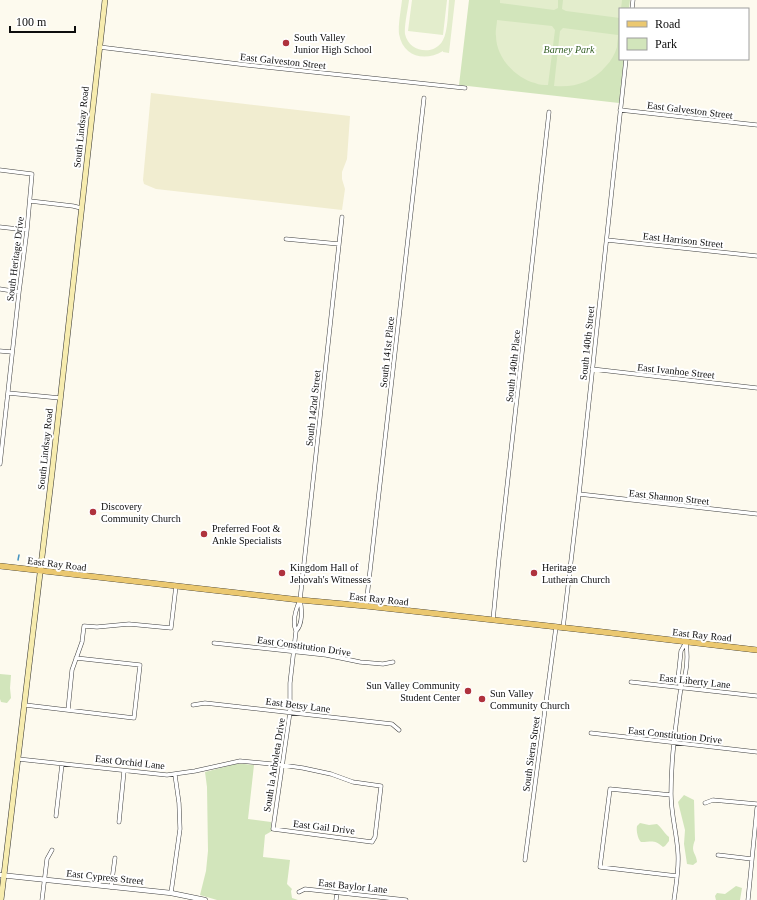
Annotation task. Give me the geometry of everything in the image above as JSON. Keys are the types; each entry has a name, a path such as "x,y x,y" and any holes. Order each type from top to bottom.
{"main road":[{"name":"South Lindsay Road","path":"1,900 2,875 25,706 105,0"},
{"name":"East Ray Road","path":"0,566 757,650"}],"street":[{"name":"East Galveston Street","path":"99,47 247,65 466,88"},
{"name":"South 140th Street","path":"563,628 626,60"},
{"name":"South 141st Place","path":"366,606 424,98"},
{"name":"East Galveston Street","path":"620,110 757,125"},
{"name":"South 140th Place","path":"493,621 549,112"},
{"name":"South Heritage Drive","path":"0,170 32,174 0,464"},
{"path":"30,201 81,208"},
{"name":"South 142nd Street","path":"300,600 342,217"},
{"path":"0,227 27,230"},
{"path":"286,239 339,244"},
{"name":"East Harrison Street","path":"607,240 757,256"},
{"path":"0,289 19,292"},
{"path":"0,351 12,352"},
{"name":"East Ivanhoe Street","path":"592,369 757,388"},
{"path":"8,393 60,398"},
{"path":"0,417 5,417"},
{"name":"East Shannon Street","path":"579,494 757,514"},
{"path":"68,710 72,670 82,642 84,626 97,627 129,624 171,628 176,586"},
{"name":"South la Arboleta Drive","path":"273,829 290,712 290,683 296,631 299,628 301,616 300,600"},
{"name":"South Sierra Street","path":"525,860 556,627"},
{"path":"681,687 678,678 681,651 686,642"},
{"path":"674,900 678,855 671,795 671,773 673,742 681,687 685,680 688,652 686,642"},
{"name":"East Constitution Drive","path":"214,643 326,655 360,662 383,664 393,662"},
{"path":"25,706 134,718 140,664 76,658"},
{"name":"East Liberty Lane","path":"631,682 757,696"},
{"name":"East Betsy Lane","path":"193,705 205,703 392,724 399,730"},
{"name":"East Constitution Drive","path":"591,733 757,752"},
{"name":"East Orchid Lane","path":"18,759 167,775 175,775 240,761 282,765 331,774 353,782 381,786 376,837 372,842"},
{"path":"56,816 62,764"},
{"path":"119,822 124,771"},
{"path":"171,893 180,829 179,803 175,775"},
{"path":"671,795 610,788 600,867 677,876"},
{"path":"705,803 713,800 757,804"},
{"path":"748,900 757,808"},
{"name":"East Gail Drive","path":"273,829 372,842"},
{"path":"42,900 47,859 52,850"},
{"path":"718,855 752,859"},
{"path":"110,887 115,858"},
{"name":"East Cypress Street","path":"2,875 171,893 204,900"},
{"name":"East Baylor Lane","path":"299,892 305,889 406,900"},
{"path":"336,900 337,893"}],"shaded area":[{"path":"151,93 350,116 347,159 342,172 342,179 345,189 342,210 156,189 144,184 143,180"}],"green space":[{"path":"402,0 409,0 405,31 407,40 417,48 429,50 439,45 443,40 447,26 449,0 455,0 449,53 443,51 422,57 405,48 401,42 399,34"},
{"path":"412,0 447,0 443,35 408,31"},
{"name":"Barney Park","path":"469,0 630,0 629,8 619,8 619,60 624,60 619,103 459,85"},
{"path":"500,0 558,0 558,8 554,10 500,3"},
{"path":"563,0 622,0 621,8 619,8 619,18 566,11 562,9"},
{"path":"497,20 552,26 555,30 548,85 538,84 528,80 520,76 508,66 499,52 497,44"},
{"path":"563,28 618,35 617,47 610,62 601,72 589,80 576,85 554,86 560,31"},
{"path":"0,674 11,675 11,698 7,703 1,702 0,699"},
{"path":"236,764 254,765 248,819 271,822 272,831 265,835 263,857 290,860 287,884 292,889 292,898 298,900 217,900 200,895 206,871 208,851 207,787 205,772"},
{"path":"684,795 694,800 695,840 693,850 697,862 693,865 687,864 684,844 685,830 678,802"},
{"path":"640,823 649,825 657,824 669,837 669,841 663,847 655,842 641,842 638,837 637,830 637,826"},
{"path":"736,886 742,888 740,900 716,900 715,896 717,893 725,894"}],"waterway":[{"path":"18,560 19,555"}],"place":[{"name":"South Valley Junior High School","path":"286,43"},
{"name":"Discovery Community Church","path":"93,512"},
{"name":"Preferred Foot & Ankle Specialists","path":"204,534"},
{"name":"Kingdom Hall of Jehovah's Witnesses","path":"282,573"},
{"name":"Heritage Lutheran Church","path":"534,573"},
{"name":"Sun Valley Community Student Center","path":"468,691"},
{"name":"Sun Valley Community Church","path":"482,699"}]}
